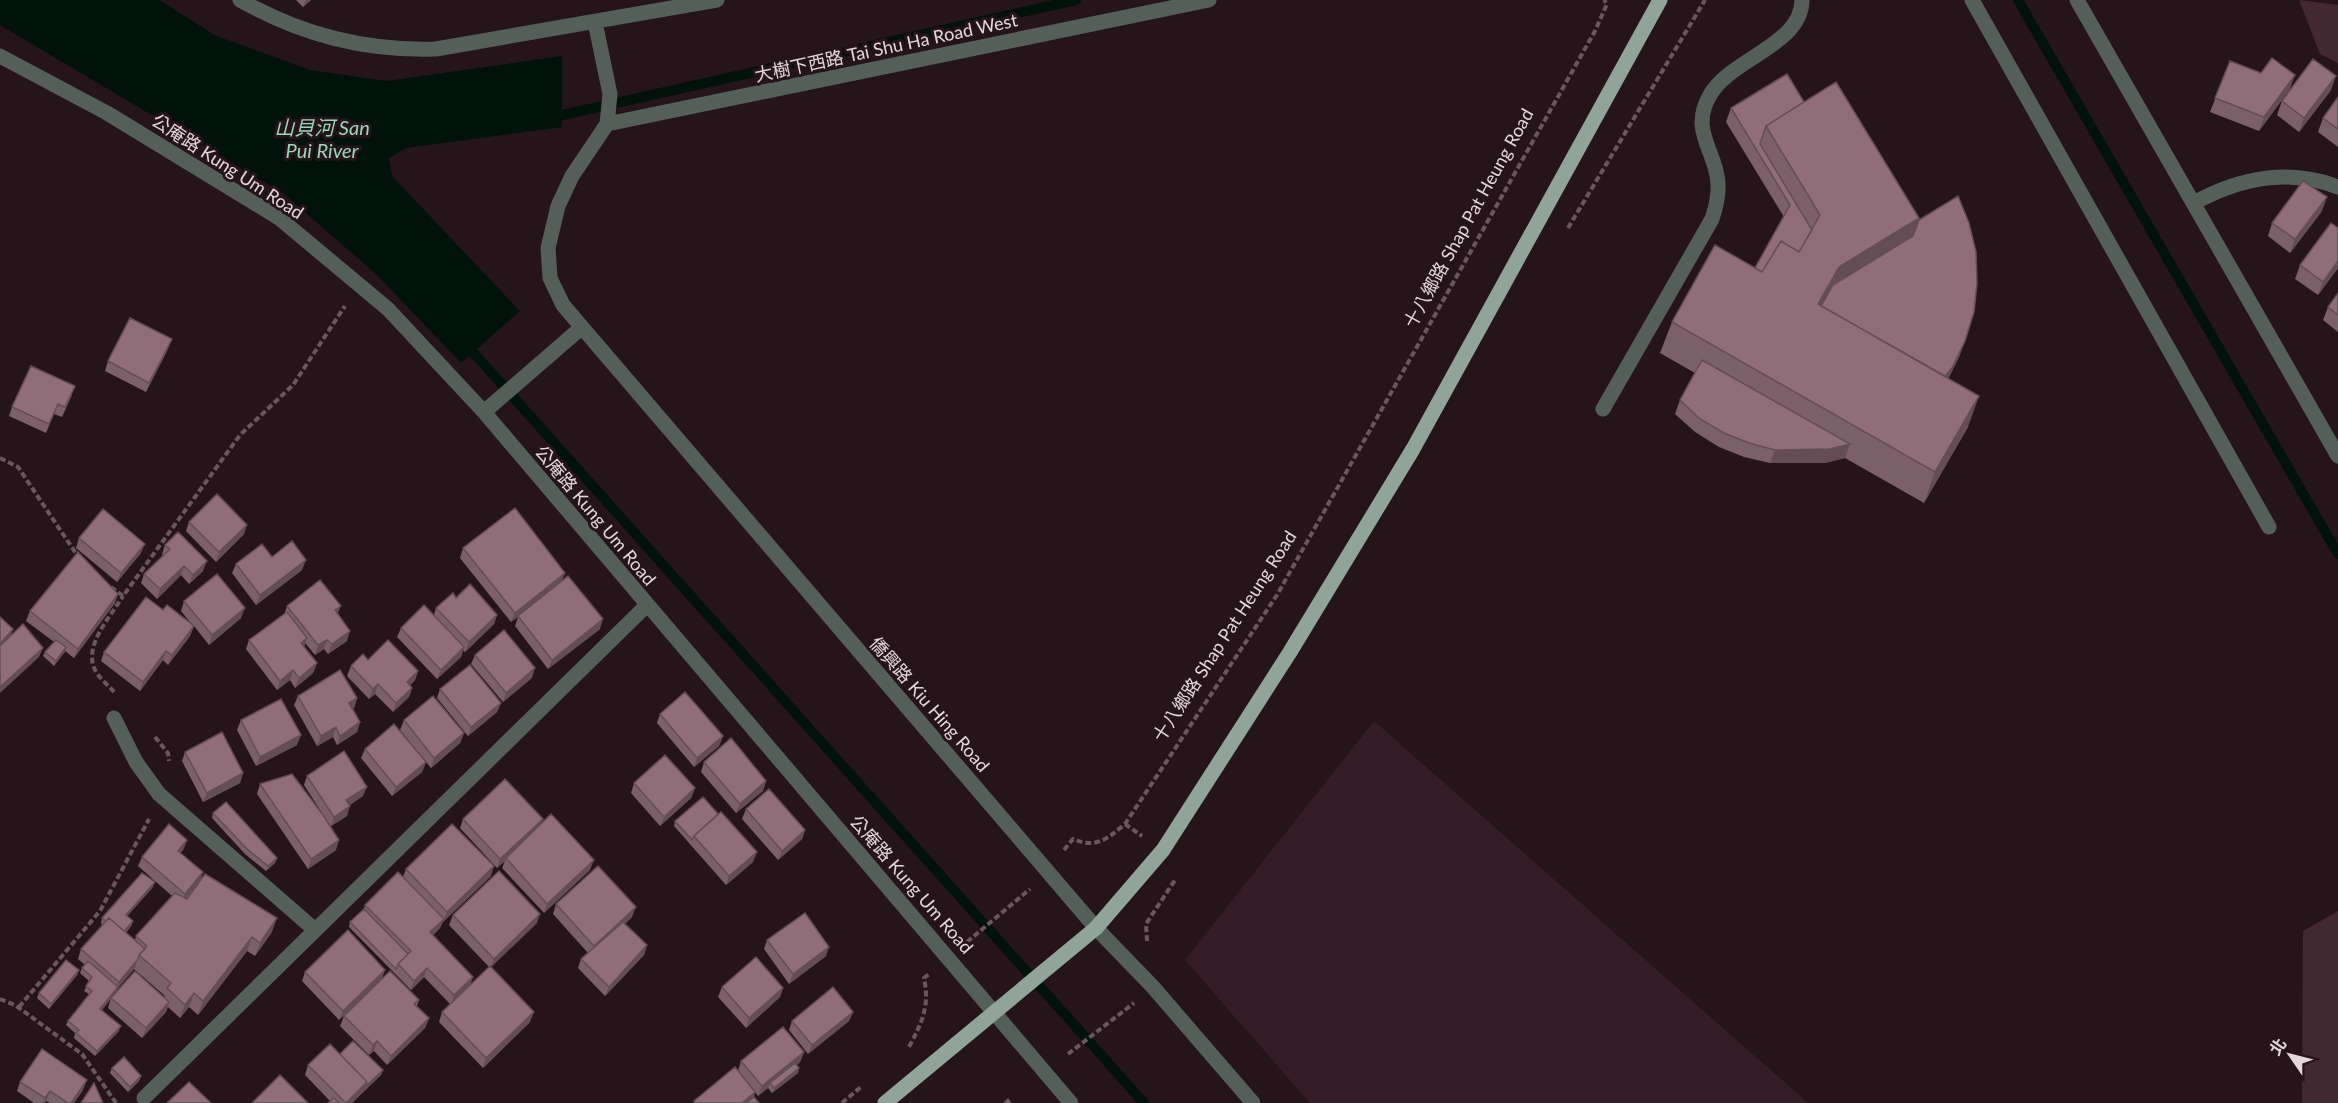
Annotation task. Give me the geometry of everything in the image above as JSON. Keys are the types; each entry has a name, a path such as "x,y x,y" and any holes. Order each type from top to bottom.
{"main road":[{"path":"885,1103 1096,928 1163,850 1296,642 1425,429 1660,0"}],"street":[{"path":"240,0 293,27 326,38 399,50 436,49 717,0"},
{"name":"大樹下西路 Tai Shu Ha Road West","path":"607,124 1209,0"},
{"path":"1604,409 1712,219 1718,201 1718,182 1704,142 1702,128 1708,97 1728,73 1788,33 1797,20 1802,0"},
{"path":"1971,0 2268,527"},
{"path":"2077,0 2338,456"},
{"path":"595,22 610,94 607,124"},
{"name":"公庵路 Kung Um Road","path":"0,56 107,113 279,218 388,309 484,412 646,606 950,958 1071,1103"},
{"name":"僑興路 Kiu Hing Road","path":"607,124 572,176 562,196 548,248 550,278 562,305 1096,928 1153,987 1253,1103"},
{"path":"2194,203 2219,189 2246,181 2275,177 2300,178 2338,187"},
{"path":"484,412 581,328"},
{"path":"144,1098 646,606"},
{"path":"114,718 136,762 159,794 315,930"}],"path":[{"name":"十八鄉路 Shap Pat Heung Road","path":"906,1051 920,1027 928,999 924,978 1030,889 1073,839 1087,844 1097,842 1107,839 1125,824 1277,595 1589,42 1607,4 1604,0"},
{"path":"120,698 97,673 92,659 98,636 123,596 240,435 293,385 359,285"},
{"path":"0,458 18,467 73,553 80,560"},
{"path":"103,581 123,596"},
{"path":"19,1007 100,911 114,889 153,812 169,757 149,731"},
{"path":"0,999 19,1007 82,1054 116,1103"},
{"path":"1068,1054 1139,999"},
{"path":"842,1103 867,1083"}],"shaded area":[{"path":"2299,0 2338,5 2338,63 2320,54"},
{"path":"1374,721 1808,1103 1310,1103 1185,960"},
{"path":"2338,911 2338,1103 2302,1103 2303,931"}],"water":[{"name":"山貝河 San Pui River","path":"0,0 160,0 214,35 310,70 387,81 562,56 562,127 406,148 389,158 392,176 520,311 461,363 376,274 283,193 0,25"}],"building":[{"path":"2272,58 2295,75 2264,117 2215,98 2230,61 2261,73"},
{"path":"2313,59 2336,76 2304,118 2282,101"},
{"path":"1787,74 1804,102 1766,126 1760,144 1812,230 1799,252 1781,241 1762,272 1755,268 1790,205 1731,108"},
{"path":"1836,82 1919,218 1839,267 1818,304 1979,396 1935,472 1672,322 1715,245 1762,272 1781,241 1799,252 1820,215 1766,126"},
{"path":"2338,97 2338,129 2323,118"},
{"path":"2303,181 2327,197 2295,239 2272,223"},
{"path":"1958,196 1969,223 1976,252 1977,283 1974,312 1965,341 1952,368 1945,376 1821,306 1833,285 1913,236 1919,220"},
{"path":"2331,223 2338,228 2338,261 2323,282 2300,265"},
{"path":"2338,293 2338,315 2328,307"},
{"path":"130,318 172,339 149,383 108,361"},
{"path":"1702,360 1850,444 1830,449 1775,450 1724,433 1700,419 1680,400"},
{"path":"31,366 75,386 65,407 58,404 49,424 12,407"},
{"path":"217,494 247,525 219,552 189,522"},
{"path":"515,508 565,573 515,613 463,548"},
{"path":"103,509 145,544 121,573 79,538"},
{"path":"178,532 207,561 193,575 184,566 160,589 144,574 170,549 165,545"},
{"path":"292,541 306,560 260,595 236,564 262,544 272,557"},
{"path":"78,552 118,594 78,649 30,611"},
{"path":"217,574 245,608 212,635 184,601"},
{"path":"568,576 603,619 552,660 518,616"},
{"path":"320,580 341,606 335,610 350,631 332,644 327,640 318,645 287,606"},
{"path":"470,584 497,615 469,642 436,608 453,593 456,598"},
{"path":"146,597 163,610 167,605 194,626 172,655 166,651 143,682 104,652"},
{"path":"424,605 464,647 441,670 401,628"},
{"path":"287,612 307,638 301,643 317,663 299,678 293,670 280,681 249,640"},
{"path":"0,617 13,629 0,644"},
{"path":"23,624 43,648 0,687 0,646"},
{"path":"504,630 535,668 506,693 475,655"},
{"path":"56,640 66,647 56,661 45,652"},
{"path":"388,640 418,671 407,682 412,688 396,703 378,684 373,689 351,666 363,654 368,660"},
{"path":"470,665 501,703 471,727 440,689"},
{"path":"340,670 357,698 349,703 360,722 340,736 336,727 321,736 298,696"},
{"path":"685,692 723,736 697,758 660,714"},
{"path":"433,696 464,733 434,758 404,720"},
{"path":"281,699 301,735 260,757 241,720"},
{"path":"394,724 426,762 396,787 365,749"},
{"path":"222,732 243,773 207,793 185,752"},
{"path":"731,738 766,781 740,804 704,762"},
{"path":"344,751 367,787 346,800 350,806 334,817 307,776"},
{"path":"665,755 695,788 664,817 634,783"},
{"path":"292,774 339,840 311,859 260,784"},
{"path":"505,779 543,819 500,859 463,819"},
{"path":"769,789 805,830 782,851 746,809"},
{"path":"703,797 718,814 692,840 675,821"},
{"path":"226,802 277,858 268,866 247,849 213,813"},
{"path":"721,812 757,852 729,876 694,836"},
{"path":"551,814 594,860 547,904 506,858"},
{"path":"169,824 187,840 178,851 203,872 185,894 142,857"},
{"path":"452,824 494,866 447,912 406,869"},
{"path":"598,866 636,907 594,946 556,904"},
{"path":"499,871 540,914 494,959 453,915"},
{"path":"398,872 444,919 430,932 473,977 454,995 427,968 414,981 398,964 411,951 365,905"},
{"path":"142,873 155,882 126,915 133,921 124,931 109,918 106,921 102,918"},
{"path":"205,874 277,918 260,943 252,937 203,1001 194,993 185,1005 167,988 171,983 139,955 147,946 136,936 175,893 187,899"},
{"path":"364,909 408,954 396,969 350,922"},
{"path":"805,913 829,947 793,974 767,940"},
{"path":"109,918 145,949 119,982 81,949"},
{"path":"623,922 647,945 609,987 581,959"},
{"path":"348,930 385,970 343,1011 305,972"},
{"path":"756,957 783,988 749,1018 722,987"},
{"path":"66,960 79,970 51,1004 39,993"},
{"path":"88,961 118,987 100,1009 121,1026 97,1051 76,1033 79,1030 68,1021 92,991 86,986 92,977 82,968"},
{"path":"490,966 534,1012 486,1058 442,1012"},
{"path":"135,971 169,1002 146,1028 111,998"},
{"path":"390,971 419,1000 414,1004 429,1018 391,1056 377,1041 373,1045 344,1016"},
{"path":"833,987 853,1012 812,1045 792,1021"},
{"path":"783,1027 804,1052 762,1086 741,1061"},
{"path":"353,1041 383,1070 365,1087 367,1082 340,1054"},
{"path":"330,1044 367,1082 346,1103 308,1065"},
{"path":"42,1049 87,1080 71,1103 50,1091 45,1098 20,1082"},
{"path":"124,1057 141,1076 130,1087 112,1068"},
{"path":"795,1063 799,1068 774,1088 770,1083"},
{"path":"735,1067 755,1092 742,1103 696,1103 694,1101"},
{"path":"280,1075 308,1103 252,1103"},
{"path":"189,1082 211,1103 167,1103"},
{"path":"94,1083 103,1103 81,1103"},
{"path":"754,1097 759,1103 746,1103"},
{"path":"334,1098 339,1103 328,1103"}],"waterway":[{"path":"549,118 1076,0"},
{"path":"2018,0 2338,554"},
{"path":"464,342 1144,1103"}]}
